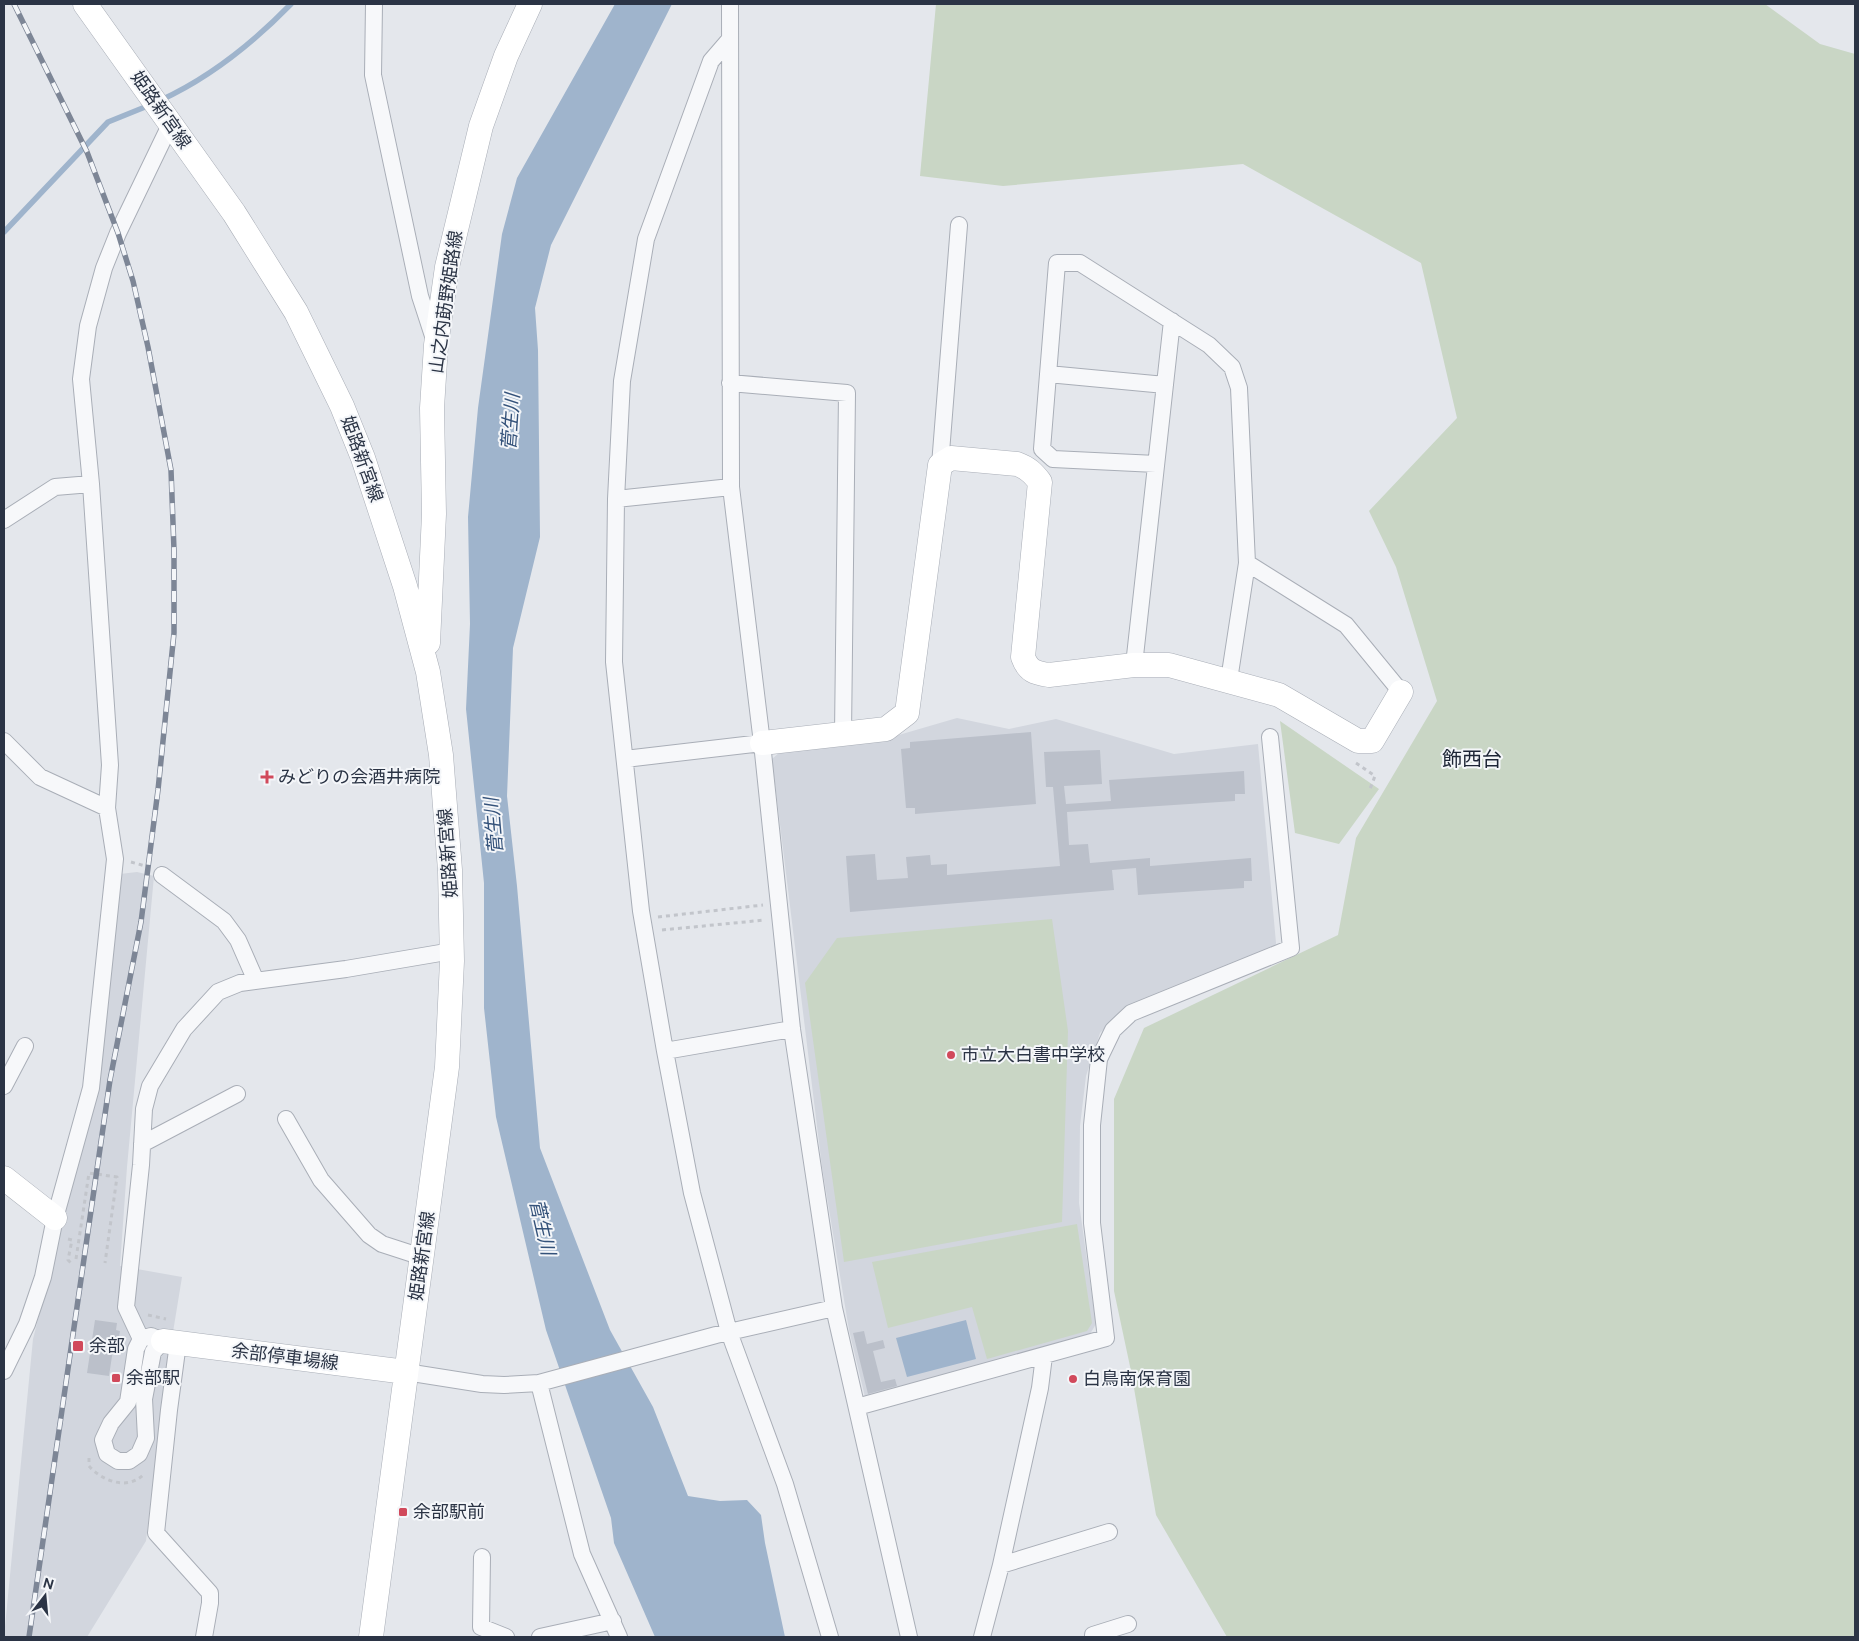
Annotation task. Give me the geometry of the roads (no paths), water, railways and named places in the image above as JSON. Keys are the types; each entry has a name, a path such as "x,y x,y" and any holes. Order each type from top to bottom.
{"main road":[{"name":"姫路新宮線","path":"85,4 234,214 296,312 346,414 363,458 405,586 428,672 441,755 450,870 452,951 447,1067 371,1637"},
{"name":"山之内莇野姫路線","path":"428,672 428,631 434,514 432,408 436,345 447,267 482,126 506,56 530,4"},
{"path":"762,743 886,729 907,713 940,464 951,458 1017,464 1033,472 1040,482 1024,657 1027,667 1036,674 1049,675 1134,665 1169,664 1279,696 1358,741 1372,741 1401,692"},
{"path":"388,535 408,550 432,550"},
{"path":"4,1178 57,1228"},
{"name":"余部停車場線","path":"161,1341 406,1372"}],"street":[{"path":"374,4 373,74 420,296 436,345"},
{"path":"730,4 731,487 762,743 792,1029 834,1308 909,1637"},
{"path":"730,39 710,61 646,239 622,381 616,499 614,662 643,925 692,1193 723,1333 785,1484 830,1637"},
{"path":"4,1371 27,1324 44,1277 91,1088 116,859 107,808 110,764 91,484 81,379 88,326 104,268 118,233 171,123"},
{"path":"940,464 959,225"},
{"path":"1156,464 1053,459 1042,449 1057,263 1080,263 1209,345 1232,367 1238,388 1247,563 1229,680"},
{"path":"1134,665 1172,322"},
{"path":"1048,374 1165,385"},
{"path":"730,383 847,393 843,734"},
{"path":"4,520 55,487 91,484"},
{"path":"616,499 731,487"},
{"path":"1247,563 1346,625 1401,692"},
{"path":"857,1407 1106,1338 1092,1223 1092,1125 1099,1059 1113,1030 1131,1013 1291,948 1270,737"},
{"path":"4,741 40,777 107,808"},
{"path":"625,759 762,743"},
{"path":"162,875 224,921 238,940 256,981"},
{"path":"204,1637 210,1593 156,1533 169,1410 161,1341 126,1307 144,1108 150,1086 184,1029 218,992 240,983 346,969 452,951"},
{"path":"665,1051 792,1029"},
{"path":"4,1086 25,1046"},
{"path":"142,1144 237,1094"},
{"path":"286,1119 321,1180 369,1235 382,1244 422,1257"},
{"path":"406,1372 482,1384 504,1385 545,1382 723,1333 834,1308"},
{"path":"161,1341 152,1352 144,1399 146,1438 139,1454 129,1460 118,1461 107,1454 103,1440 111,1423 128,1402 136,1349 161,1341"},
{"path":"982,1637 1001,1565 1040,1388 1044,1356"},
{"path":"545,1382 582,1554 619,1637"},
{"path":"1001,1565 1109,1532"},
{"path":"482,1557 481,1627 506,1637"},
{"path":"540,1637 613,1621"},
{"path":"1093,1637 1093,1635 1128,1624"}],"water":[{"name":"菅生川","path":"615,4 672,4 551,245 535,308 538,350 540,537 513,648 507,796 517,886 540,1148 610,1330 653,1407 688,1496 720,1501 747,1500 761,1515 785,1637 655,1637 614,1543 611,1518 546,1330 496,1117 484,1008 484,883 466,709 470,624 468,517 478,408 502,234 517,178"},
{"path":"966,1320 976,1359 907,1377 896,1338"}],"waterway":[{"path":"161,100 196,81 230,58 262,32 291,4"},
{"path":"4,232 108,122 150,105"}],"railway":[{"path":"14,4 87,152 118,233 133,281 148,347 171,470 174,550 174,633 158,790 141,922 110,1080 29,1637"}],"place":[{"name":"みどりの会酒井病院","path":"267,777"},
{"name":"市立大白書中学校","path":"951,1055"},
{"name":"余部","path":"78,1346"},
{"name":"余部駅","path":"116,1378"},
{"name":"白鳥南保育園","path":"1073,1379"},
{"name":"余部駅前","path":"403,1512"}],"district":[{"name":"飾西台","path":"1472,759"}]}
